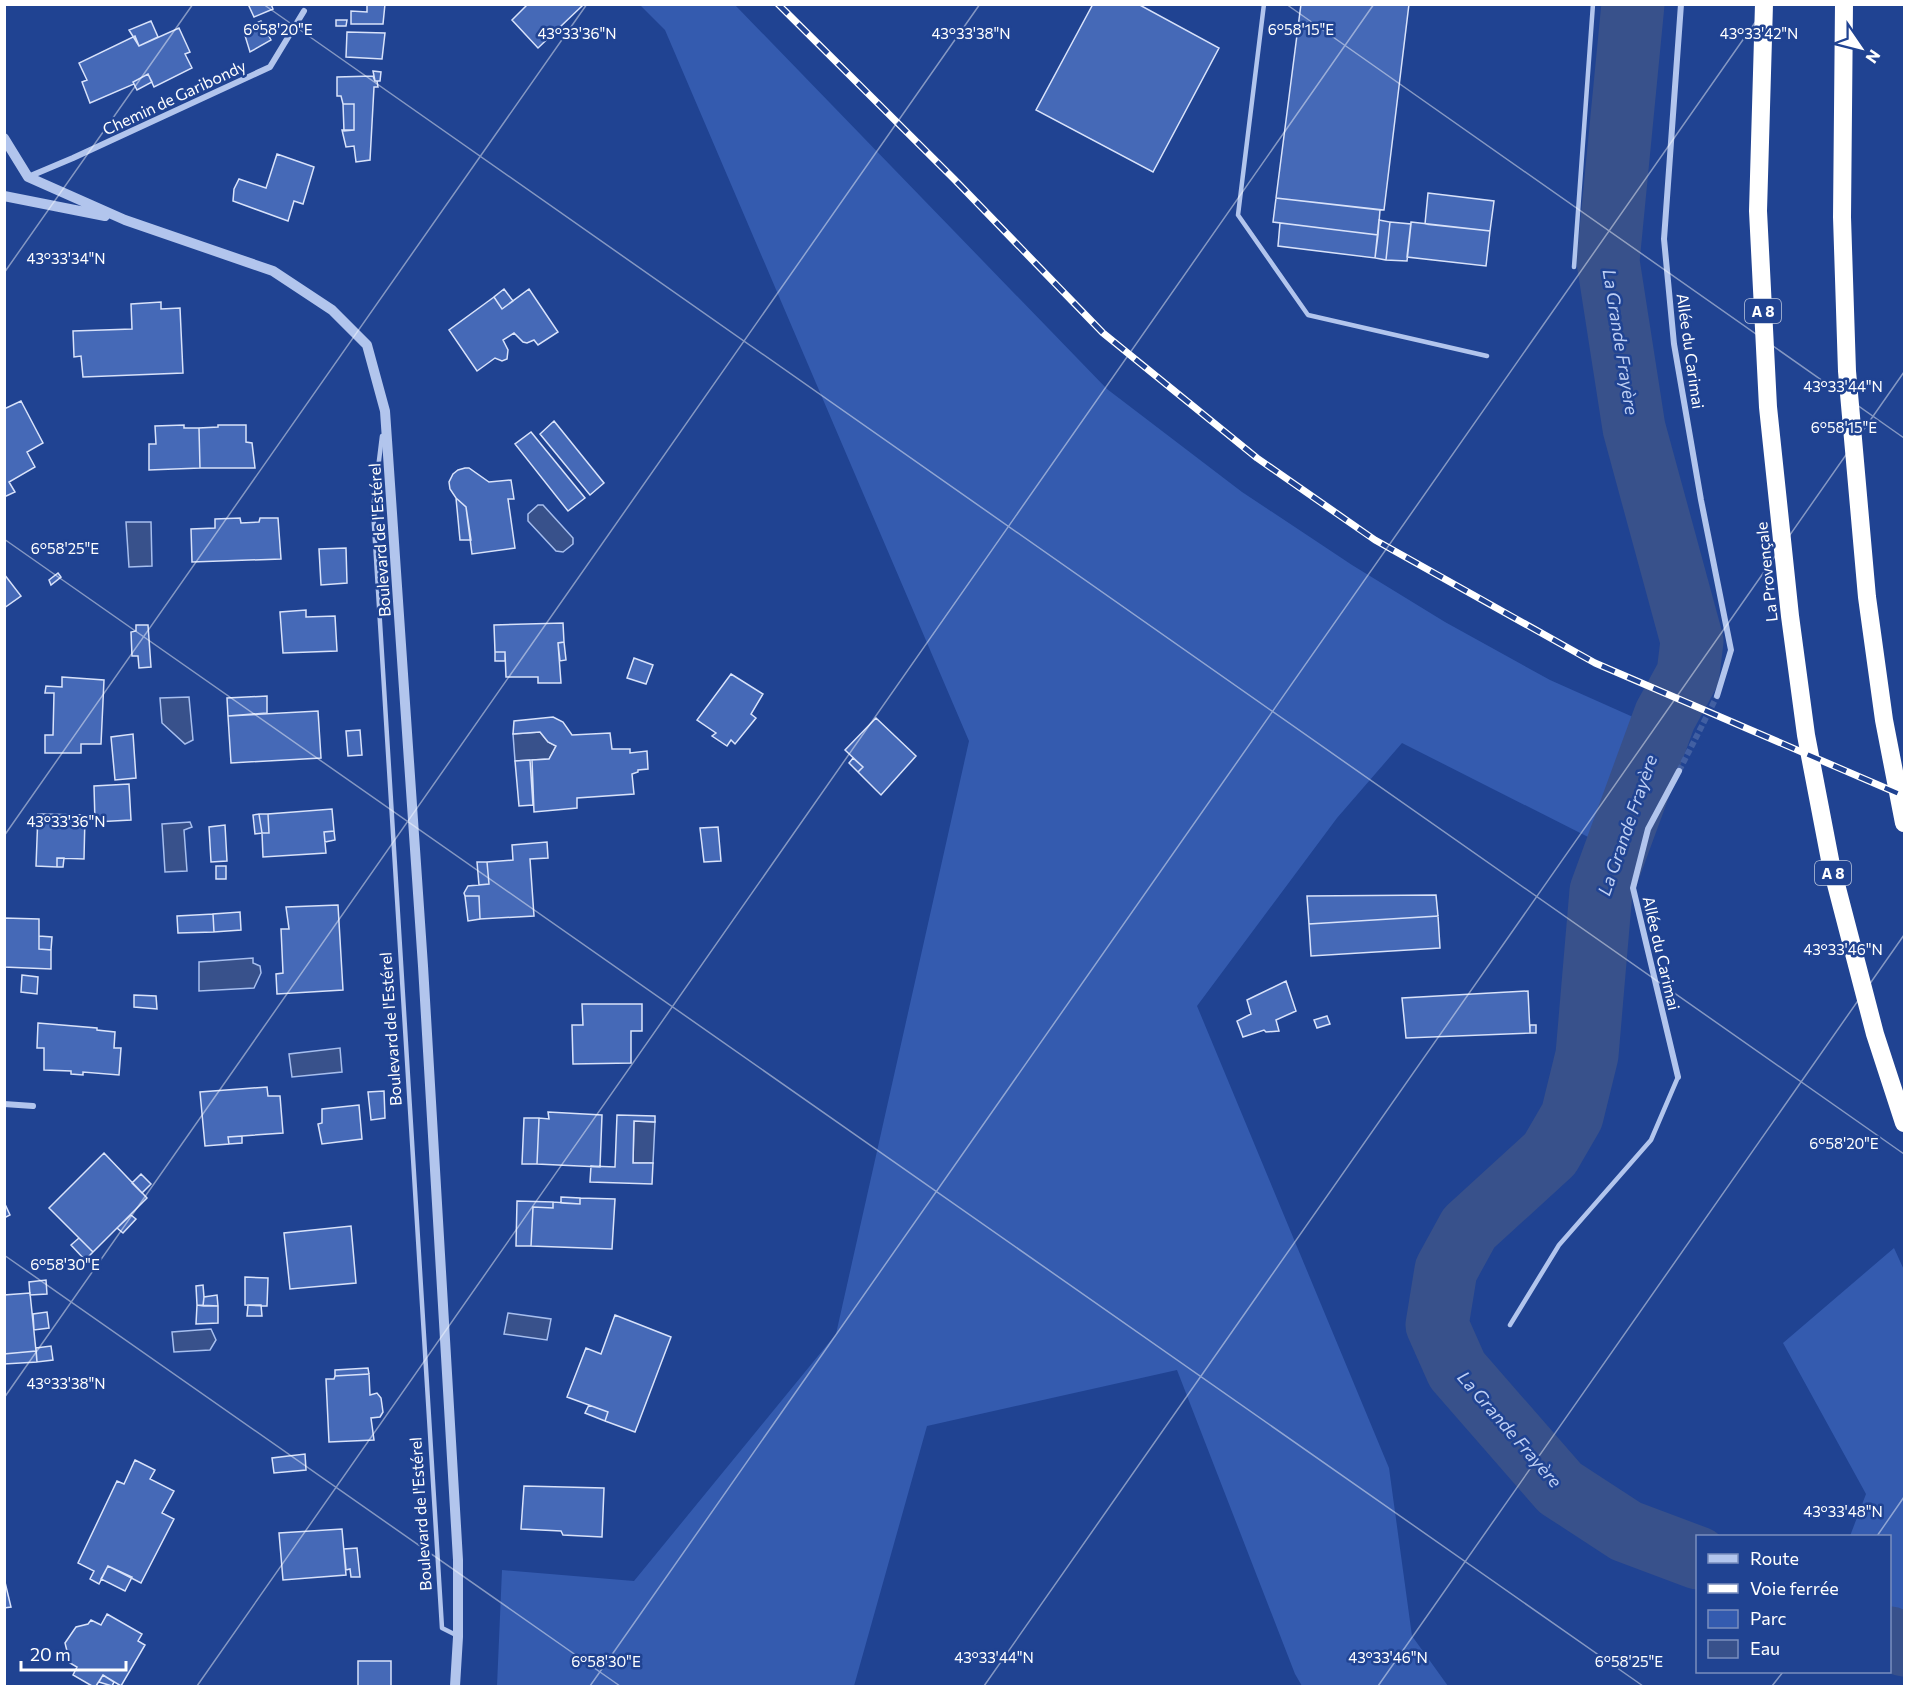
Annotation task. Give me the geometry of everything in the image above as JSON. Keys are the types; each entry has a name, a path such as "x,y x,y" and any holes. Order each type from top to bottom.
{"highway":[{"name":"La Provençale","path":"1764,4 1758,211 1768,407 1790,616 1806,735 1831,865 1875,1034 1905,1123"},
{"path":"1844,4 1842,217 1847,371 1867,597 1884,720 1905,823"}],"street":[{"name":"Allée du Carimai","path":"1681,4 1664,239 1674,344 1701,500 1731,650 1717,696"},
{"name":"Chemin de Garibondy","path":"28,177 270,68 304,11"},
{"path":"4,138 28,177"},
{"name":"Boulevard de l'Estérel","path":"28,177 125,220 273,271 332,310 368,345 385,411 427,1034 458,1560 458,1636 455,1686"},
{"name":"Boulevard de l'Estérel","path":"4,196 125,220"},
{"name":"Allée du Carimai","path":"1678,1077 1633,888 1648,829 1679,771"},
{"path":"4,1104 33,1106"}],"lane":[{"path":"1264,4 1238,215 1308,315 1486,356"},
{"path":"1574,267 1593,4"},
{"name":"Boulevard de l'Estérel","path":"385,411 373,509 442,1628 458,1636"},
{"path":"1510,1325 1559,1245 1651,1140 1678,1077"}],"green space":[{"path":"640,5 735,5 1107,389 1242,492 1352,565 1445,622 1550,680 1642,721 1598,842 1402,743 1337,818 1197,1006 1389,1468 1412,1636 1448,1686 1302,1686 1295,1674 1177,1370 927,1426 854,1686 497,1686 502,1570 634,1581 836,1334 969,741 665,30"},
{"path":"1894,1248 1904,1270 1904,1638 1891,1630 1891,1535 1850,1535 1866,1494 1783,1343"}],"water":[{"path":"538,505 543,505 573,538 573,544 563,552 556,551 528,521 528,514"},
{"path":"126,522 151,522 152,566 129,567"},
{"path":"189,697 193,740 185,744 162,723 160,698"},
{"path":"540,732 548,742 556,746 549,759 515,761 513,734"},
{"path":"190,822 192,827 184,830 187,871 165,872 162,824"},
{"path":"253,958 253,963 260,966 261,973 254,988 199,991 199,962"},
{"path":"340,1048 342,1072 292,1077 289,1054"},
{"path":"634,1121 655,1122 653,1163 633,1163"},
{"path":"508,1313 551,1319 547,1340 504,1334"},
{"path":"211,1329 216,1340 210,1350 174,1352 172,1332"}],"building":[{"path":"248,4 271,4 273,9 254,17"},
{"path":"367,4 385,4 383,24 351,24 351,11 367,12"},
{"path":"528,4 580,4 582,6 538,48 512,20"},
{"path":"1093,4 1138,4 1219,48 1153,172 1036,110"},
{"path":"1301,4 1409,4 1384,210 1276,198"},
{"path":"336,20 347,20 346,26 336,26"},
{"path":"151,21 158,37 139,46 129,30"},
{"path":"261,21 271,40 250,52 243,29"},
{"path":"179,28 190,52 185,54 192,68 154,87 148,74 133,82 134,84 90,103 82,82 87,80 79,63 135,36 139,46"},
{"path":"347,32 385,33 382,59 346,57"},
{"path":"373,71 381,72 380,81 375,81"},
{"path":"148,74 152,82 137,90 133,82"},
{"path":"373,76 378,87 374,87 370,160 356,162 354,146 346,147 342,130 354,130 354,104 343,104 341,96 337,96 337,77"},
{"path":"343,104 354,104 354,130 344,131"},
{"path":"277,154 314,167 303,204 294,201 288,221 233,201 234,189 239,179 266,188"},
{"path":"1428,193 1494,201 1490,231 1425,224"},
{"path":"1276,198 1380,210 1378,235 1273,222"},
{"path":"1379,220 1390,222 1386,260 1375,258"},
{"path":"1390,222 1411,224 1407,261 1386,260"},
{"path":"1411,222 1490,231 1486,266 1407,257"},
{"path":"1280,223 1378,235 1375,258 1278,246"},
{"path":"504,289 513,301 502,309 494,297"},
{"path":"529,289 558,332 538,345 534,340 523,342 514,333 503,340 508,350 507,359 502,361 495,358 477,371 449,330 494,297 502,309"},
{"path":"161,302 161,309 180,308 183,373 83,377 81,356 74,357 73,331 132,329 131,304"},
{"path":"21,401 43,443 27,452 35,467 9,482 15,492 4,497 4,409"},
{"path":"554,421 604,483 590,495 540,434"},
{"path":"184,425 184,428 199,428 200,468 149,470 149,444 156,444 155,426"},
{"path":"218,425 246,425 246,442 252,443 255,468 200,468 199,428 218,427"},
{"path":"531,432 585,498 568,511 515,444"},
{"path":"469,468 489,482 511,480 514,499 508,499 515,548 472,554 466,507 456,498 450,489 449,482 453,474"},
{"path":"456,498 466,507 471,540 460,540"},
{"path":"240,518 241,523 259,522 260,518 278,518 281,559 192,562 191,529 215,528 215,519"},
{"path":"346,548 347,583 321,585 319,549"},
{"path":"58,573 61,577 51,585 49,580"},
{"path":"4,574 21,596 4,608"},
{"path":"306,610 306,617 335,616 337,651 283,653 280,612"},
{"path":"563,623 564,642 558,643 561,683 538,683 538,677 506,677 505,652 495,652 494,625"},
{"path":"136,625 148,625 151,667 139,668 138,656 132,656 131,632 136,631"},
{"path":"564,642 566,660 560,661 558,643"},
{"path":"495,652 505,652 505,661 495,661"},
{"path":"634,658 653,665 646,684 627,678"},
{"path":"731,674 763,694 751,714 756,718 735,744 731,740 727,746 712,736 716,733 697,720"},
{"path":"62,677 104,680 101,744 81,744 81,753 45,753 45,735 53,735 54,693 45,693 46,686 62,687"},
{"path":"267,696 267,713 228,716 227,698"},
{"path":"318,711 321,758 231,763 228,716"},
{"path":"553,717 563,722 572,735 610,733 612,749 630,749 630,753 647,751 648,769 638,770 632,774 634,794 577,798 577,808 534,812 532,760 549,759 556,746 548,742 540,732 513,734 514,721"},
{"path":"876,718 916,756 881,795 858,772 863,767 845,750"},
{"path":"360,730 362,755 348,756 346,731"},
{"path":"133,734 136,778 115,780 111,737"},
{"path":"853,758 863,767 858,772 849,763"},
{"path":"530,760 533,805 519,806 515,761"},
{"path":"129,784 131,820 95,822 94,786"},
{"path":"332,809 334,831 324,832 326,853 263,857 262,833 269,833 268,814"},
{"path":"38,814 85,815 84,859 57,858 57,867 36,866"},
{"path":"259,814 268,814 269,833 262,833"},
{"path":"259,814 262,833 255,834 253,815"},
{"path":"225,825 227,861 211,862 209,827"},
{"path":"718,827 721,861 704,862 700,828"},
{"path":"334,831 335,840 325,842 324,832"},
{"path":"547,842 548,858 530,859 534,916 480,919 479,896 465,896 464,893 468,886 489,884 487,862 513,860 512,845"},
{"path":"57,858 64,858 63,867 57,867"},
{"path":"477,862 487,862 489,884 479,885"},
{"path":"216,866 226,866 226,879 216,879"},
{"path":"1436,895 1438,916 1309,924 1307,896"},
{"path":"465,896 479,896 480,919 468,921"},
{"path":"338,905 343,990 277,994 276,974 283,973 281,929 289,929 286,907"},
{"path":"240,912 241,930 214,932 213,914"},
{"path":"213,914 214,932 178,933 177,916"},
{"path":"1438,916 1440,948 1311,956 1309,924"},
{"path":"4,918 39,919 39,949 51,950 51,969 4,967"},
{"path":"39,936 52,937 51,950 39,949"},
{"path":"22,975 38,977 37,994 21,992"},
{"path":"1286,981 1296,1011 1276,1020 1279,1031 1266,1032 1264,1030 1243,1037 1237,1021 1251,1014 1247,1000"},
{"path":"1528,991 1530,1033 1406,1038 1402,998"},
{"path":"134,995 156,996 157,1009 134,1007"},
{"path":"582,1004 642,1004 642,1031 631,1031 631,1063 573,1064 572,1025 583,1025"},
{"path":"1327,1016 1330,1024 1317,1028 1314,1020"},
{"path":"38,1023 97,1028 97,1030 115,1032 114,1048 121,1048 119,1075 83,1072 83,1075 71,1074 71,1071 44,1070 44,1048 37,1048"},
{"path":"1530,1025 1536,1025 1536,1033 1530,1033"},
{"path":"267,1087 268,1096 280,1096 283,1133 228,1137 229,1144 205,1146 200,1092"},
{"path":"384,1091 385,1118 371,1120 368,1092"},
{"path":"359,1105 362,1139 322,1144 318,1124 322,1123 322,1109"},
{"path":"548,1112 602,1115 600,1167 537,1164 539,1118 549,1119"},
{"path":"617,1115 655,1116 655,1122 634,1121 633,1163 653,1163 652,1184 590,1182 591,1166 615,1167"},
{"path":"524,1118 539,1118 537,1164 522,1164"},
{"path":"242,1136 242,1143 229,1144 228,1137"},
{"path":"104,1153 147,1198 93,1252 49,1208"},
{"path":"141,1174 151,1184 142,1193 132,1183"},
{"path":"561,1197 580,1198 580,1204 561,1203"},
{"path":"580,1198 615,1199 612,1249 531,1246 533,1207 553,1208 553,1202 580,1204"},
{"path":"517,1201 553,1202 553,1208 533,1207 531,1246 516,1246"},
{"path":"4,1202 10,1215 4,1218"},
{"path":"131,1215 136,1219 123,1233 117,1228"},
{"path":"351,1226 356,1283 290,1289 284,1233"},
{"path":"79,1238 93,1252 85,1260 71,1245"},
{"path":"245,1277 268,1278 267,1306 245,1305"},
{"path":"46,1280 47,1294 30,1295 29,1282"},
{"path":"203,1285 203,1306 197,1305 196,1286"},
{"path":"30,1293 36,1351 4,1354 4,1295"},
{"path":"217,1295 218,1306 203,1306 204,1297"},
{"path":"197,1305 218,1306 218,1323 196,1324"},
{"path":"248,1305 261,1305 262,1316 247,1316"},
{"path":"47,1312 49,1328 34,1330 33,1314"},
{"path":"615,1315 671,1337 635,1432 605,1421 608,1412 567,1397 586,1348 601,1354"},
{"path":"51,1346 53,1360 37,1362 36,1348"},
{"path":"36,1351 37,1362 4,1364 4,1354"},
{"path":"368,1368 369,1374 335,1376 335,1370"},
{"path":"369,1374 370,1395 377,1393 381,1398 383,1412 380,1417 371,1418 374,1440 329,1442 326,1379 334,1379 335,1376"},
{"path":"589,1405 608,1412 605,1421 585,1413"},
{"path":"305,1454 306,1470 274,1473 272,1458"},
{"path":"135,1460 155,1470 150,1479 174,1491 162,1513 174,1519 141,1583 108,1566 99,1584 90,1579 94,1571 78,1563 117,1481 124,1484"},
{"path":"524,1486 604,1488 602,1537 563,1535 561,1531 521,1529"},
{"path":"342,1529 346,1575 283,1580 279,1533"},
{"path":"357,1548 360,1577 351,1577 350,1569 346,1570 344,1549"},
{"path":"108,1566 132,1577 125,1591 101,1579"},
{"path":"4,1578 11,1607 4,1608"},
{"path":"107,1614 142,1634 138,1641 145,1645 121,1686 103,1675 96,1686 92,1686 73,1675 77,1667 70,1663 65,1643 76,1627 88,1624 91,1620 101,1625"},
{"path":"358,1661 391,1661 391,1686 358,1686"},
{"path":"103,1675 114,1682 112,1686 99,1682"}],"waterway":[{"name":"La Grande Frayère","path":"1633,4 1608,261 1634,428 1692,641 1688,674 1665,716 1601,891 1587,1055 1572,1116 1550,1154 1469,1228 1446,1270 1437,1325 1457,1370 1560,1488 1626,1531 1696,1557"},
{"name":"La Grande Frayère","path":"1891,1638 1904,1645"}],"tunnel":[{"path":"1679,771 1717,696"}],"railway":[{"path":"778,4 954,179 1103,333 1257,458 1375,540 1595,663 1904,796"}]}
